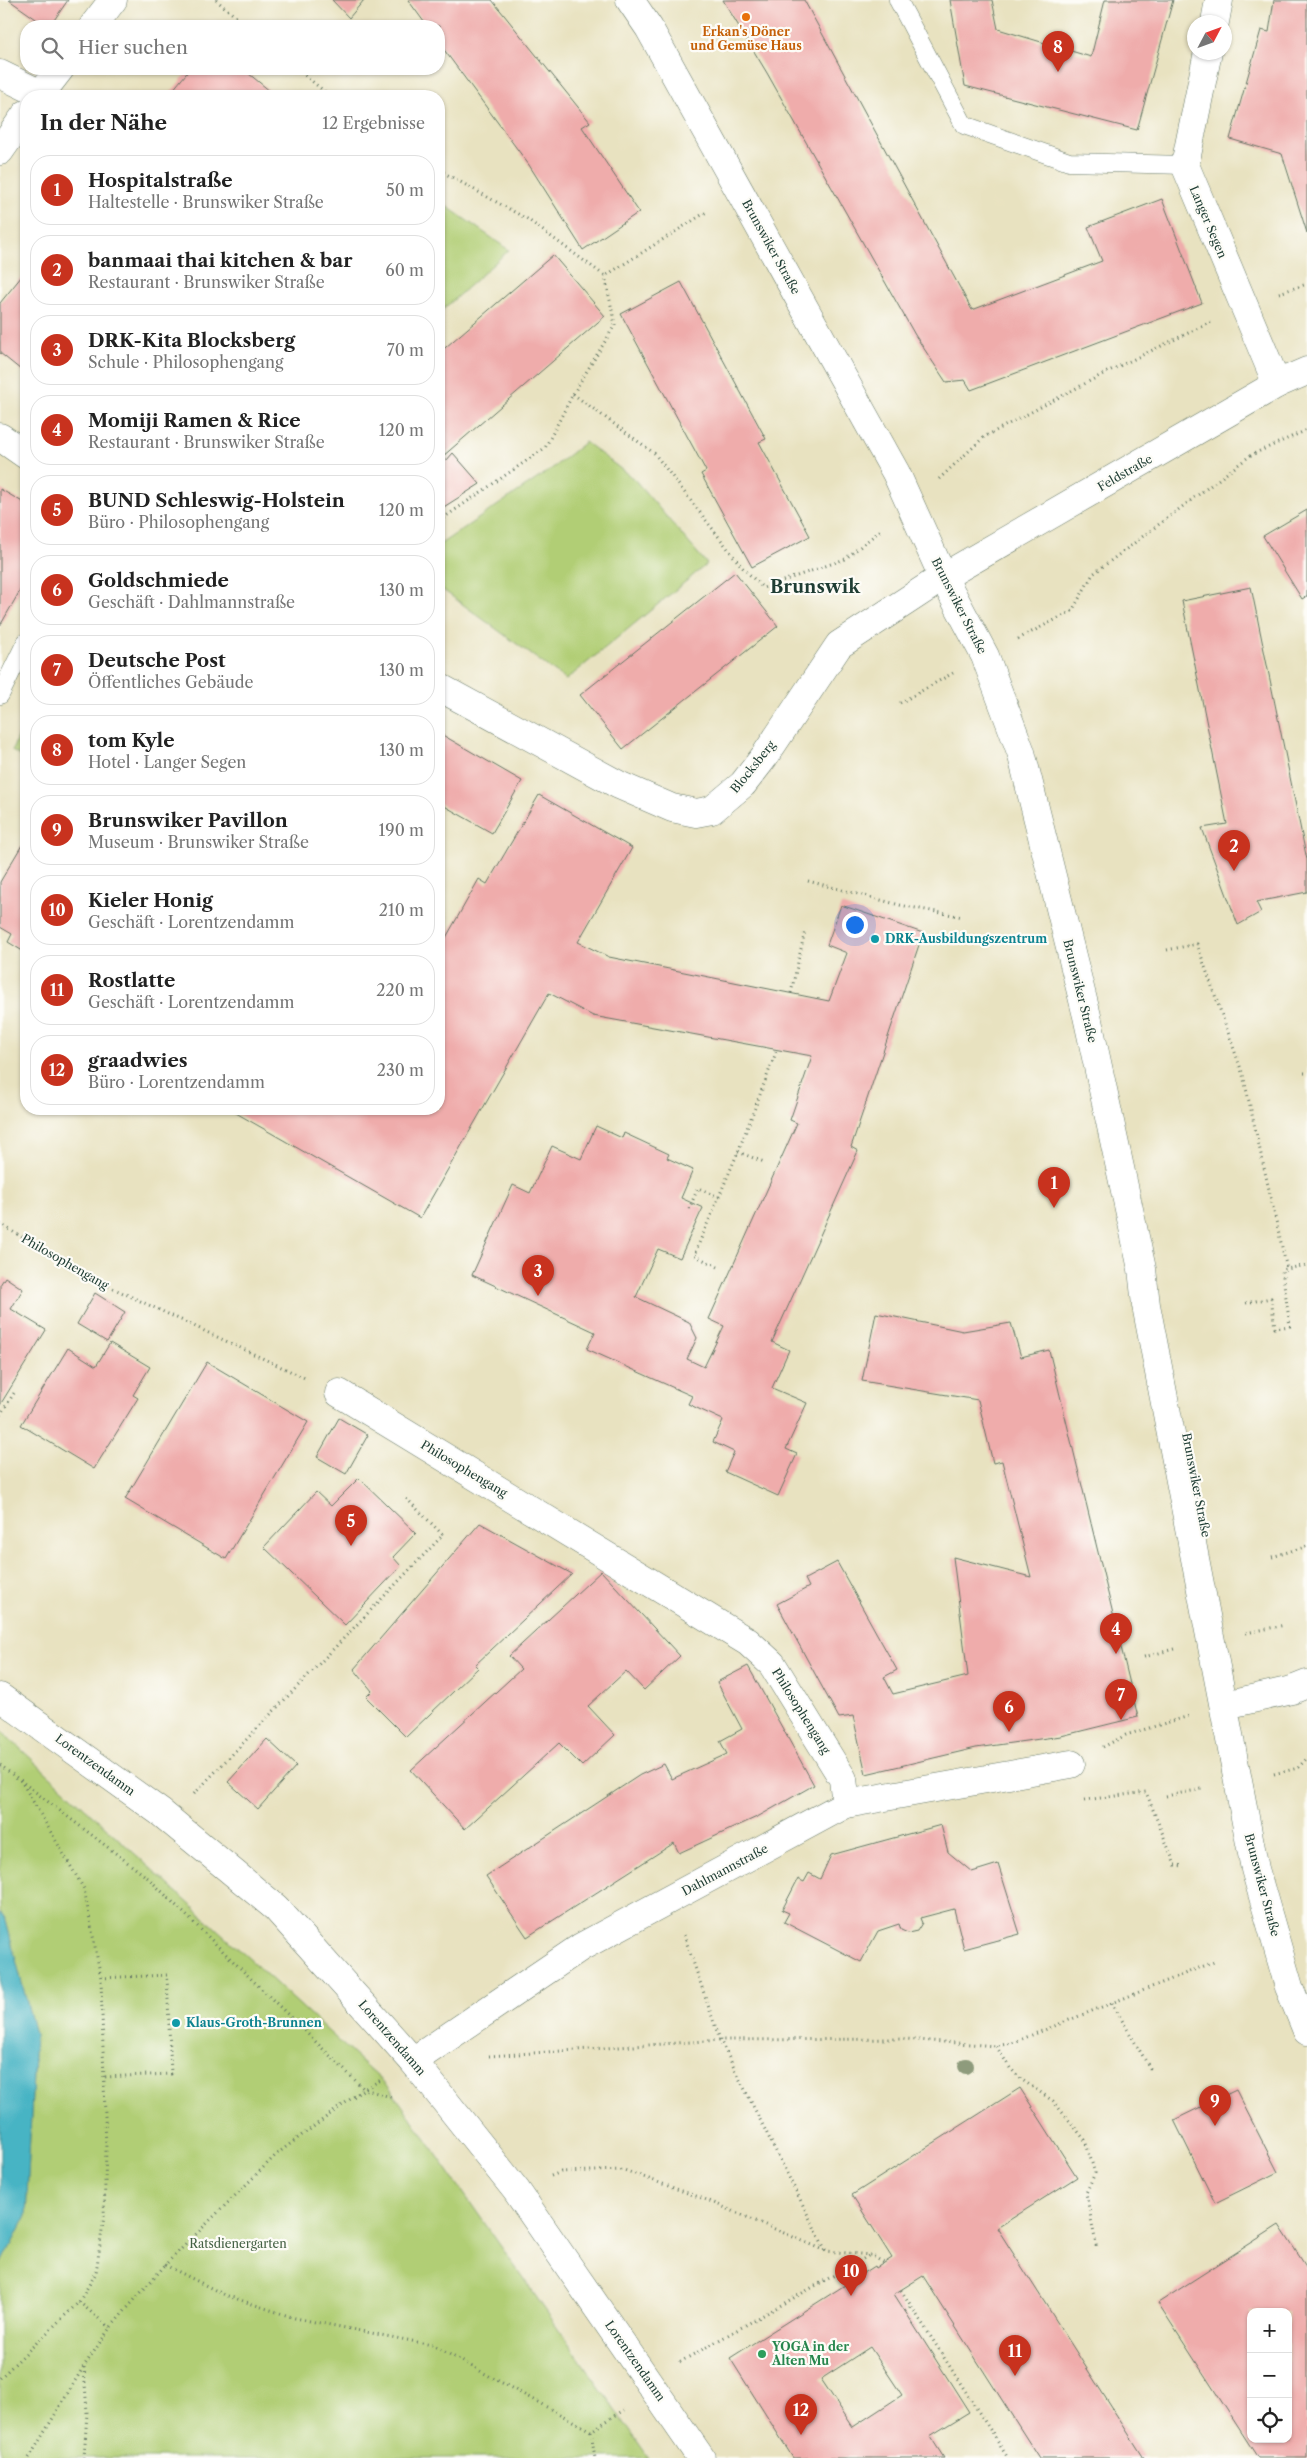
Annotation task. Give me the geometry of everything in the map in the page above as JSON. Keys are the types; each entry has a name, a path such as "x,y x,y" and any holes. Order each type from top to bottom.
{"street":[{"path":"98,20 113,0"},
{"name":"Brunswiker Straße","path":"630,0 649,28 896,472 943,577 985,656 1021,752 1088,1016 1142,1269 1154,1298 1164,1332 1203,1515 1222,1638 1225,1705 1255,1869 1290,1987 1307,2031"},
{"path":"1216,15 1219,0"},
{"path":"1185,165 1206,60"},
{"path":"0,74 21,90"},
{"path":"44,90 55,75"},
{"path":"0,151 20,122"},
{"name":"Langer Segen","path":"1185,165 1277,384"},
{"name":"Feldstraße","path":"943,577 1277,384 1307,371"},
{"path":"0,437 20,451"},
{"name":"Blocksberg","path":"445,690 619,785 672,808 696,813 712,810 743,784 764,757 839,645 943,577"},
{"name":"Philosophengang","path":"339,1394 748,1642 772,1664 843,1779 846,1804"},
{"path":"1225,1705 1292,1690 1307,1684"},
{"name":"Lorentzendamm","path":"0,1697 169,1819 276,1908 414,2061 516,2190 701,2458"},
{"name":"Dahlmannstraße","path":"414,2061 581,1947 846,1804 1071,1764"}],"lane":[{"path":"898,0 964,125 1069,162 1185,165"},
{"path":"0,694 20,654"}],"path":[{"path":"216,0 240,20"},
{"path":"304,75 322,90"},
{"path":"445,173 527,219 605,276 615,325 573,394 545,448 445,517"},
{"path":"605,276 740,191"},
{"path":"984,437 1107,372 1243,306 1307,284"},
{"path":"573,394 654,452 742,567 763,588 845,559"},
{"path":"1072,611 1094,574 1251,455 1307,430"},
{"path":"808,881 900,905 963,918"},
{"path":"791,993 805,931"},
{"path":"1167,950 1197,944 1243,1074 1287,1269"},
{"path":"718,1267 694,1255 738,1152 777,1050"},
{"path":"738,1152 764,1162"},
{"path":"689,1209 698,1188 719,1197"},
{"name":"Philosophengang","path":"0,1224 88,1278 339,1394"},
{"path":"1246,1303 1271,1298 1275,1328 1290,1326 1282,1270 1307,1265"},
{"path":"0,1415 16,1390"},
{"path":"169,1819 443,1535 404,1496"},
{"path":"1272,1557 1307,1546"},
{"path":"1126,1735 1158,1725"},
{"path":"1298,1768 1307,1758"},
{"path":"0,1764 148,1878 364,2089 401,2100"},
{"path":"1071,1764 1084,1800 1146,1792 1175,1865 1184,1866"},
{"path":"0,2378 79,2302 96,2273 104,2216 106,2150 101,1978 84,1889 20,1779"},
{"path":"671,1898 720,2040 826,2251"},
{"path":"483,2056 720,2040 905,2039 996,2046 1012,2043 1214,1962"},
{"path":"101,1978 167,1975 171,2074 103,2077"},
{"path":"1112,2003 1151,2070"},
{"path":"996,2046 1010,2068 1021,2079 1054,2100 1085,2140 1095,2172 1086,2193 1097,2249"},
{"path":"29,2458 84,2366 110,2328 164,2265 278,2153 364,2089 414,2061"},
{"path":"516,2190 560,2172 624,2170 707,2200 826,2251 871,2255 884,2263"},
{"path":"591,2431 652,2385 871,2255"},
{"path":"164,2265 226,2295 295,2318 432,2345 591,2431"},
{"path":"901,2290 1008,2458"},
{"path":"79,2302 110,2328"},
{"path":"905,2311 912,2306"},
{"path":"84,2366 87,2413 84,2458"},
{"path":"591,2431 595,2458"}],"green space":[{"path":"445,205 509,250 445,308"},
{"path":"585,442 634,479 707,564 566,680 445,591 445,541 550,470"},
{"path":"20,730 20,756 12,751"},
{"name":"Ratsdienergarten","path":"0,1730 390,2088 649,2458 0,2458 0,2267 26,2216 35,2034 6,1921 0,1912"}],"water":[{"path":"0,1912 6,1921 35,2034 26,2216 0,2267"}],"building":[{"path":"9,0 68,0 54,20 37,20"},
{"path":"332,0 364,0 349,18"},
{"path":"408,0 492,0 590,122 582,127 639,212 583,250 529,165 445,51 445,20 423,20"},
{"path":"723,0 804,0 972,310 1102,261 1088,227 1162,199 1202,303 971,390 965,380 946,382 915,335 767,73"},
{"path":"950,0 992,0 998,29 1091,57 1105,0 1173,0 1137,130 965,86"},
{"path":"1274,0 1307,0 1307,233 1282,154 1230,139 1261,30 1269,32"},
{"path":"185,75 250,75 269,90 173,90"},
{"path":"553,255 605,316 445,454 445,348"},
{"path":"20,278 20,369 0,353 0,303"},
{"path":"681,282 766,439 759,442 810,536 752,567 701,474 706,471 621,314"},
{"path":"453,453 480,484 445,506 445,460"},
{"path":"0,489 20,501 20,591 0,626"},
{"path":"1307,510 1307,596 1302,599 1263,536"},
{"path":"735,572 778,626 623,749 580,695"},
{"path":"1251,587 1307,860 1307,892 1256,902 1261,912 1238,925 1202,828 1227,824 1182,601"},
{"path":"445,736 522,781 492,833 445,806"},
{"path":"539,795 632,848 578,942 609,957 829,1001 847,953 827,945 841,905 923,933 851,1147 858,1151 772,1342 789,1350 772,1388 807,1403 786,1449 797,1454 778,1496 725,1472 734,1452 713,1442 723,1420 688,1404 692,1396 587,1349 595,1332 472,1275 513,1185 530,1193 552,1146 581,1159 596,1126 622,1138 624,1133 669,1154 667,1158 693,1170 681,1198 703,1208 680,1258 658,1249 636,1297 689,1322 697,1338 687,1359 704,1367 724,1326 709,1319 797,1123 790,1120 812,1056 593,1016 549,993 420,1218 240,1115 445,1115 445,939 479,879 487,884"},
{"path":"20,848 20,949 8,942 12,934 0,927 0,882"},
{"path":"5,1277 23,1289 11,1309 46,1330 0,1405 0,1285"},
{"path":"95,1293 125,1312 107,1342 77,1324"},
{"path":"876,1313 963,1331 1011,1323 1021,1357 1049,1350 1138,1717 1061,1736 976,1748 866,1774 853,1716 839,1718 777,1604 809,1587 805,1579 837,1562 897,1670 884,1677 893,1694 968,1676 953,1557 1031,1577 1002,1461 993,1463 978,1400 862,1381"},
{"path":"110,1343 150,1367 133,1395 138,1398 94,1469 21,1425 68,1348 96,1366"},
{"path":"207,1362 308,1422 226,1559 125,1499"},
{"path":"339,1418 368,1435 346,1474 317,1457"},
{"path":"359,1478 416,1533 393,1557 401,1566 345,1625 264,1547 316,1492 331,1506"},
{"path":"480,1523 572,1574 475,1665 478,1668 406,1737 366,1697 372,1691 354,1669"},
{"path":"601,1571 680,1656 644,1690 626,1671 588,1706 615,1735 582,1766 559,1743 465,1829 411,1770 521,1669 509,1656"},
{"path":"748,1666 814,1785 759,1816 679,1853 674,1843 527,1937 486,1876 640,1775 664,1764 672,1779 727,1754 720,1741 742,1729 717,1682"},
{"path":"267,1739 296,1766 258,1809 228,1782"},
{"path":"941,1825 948,1852 972,1872 998,1864 1020,1934 964,1949 954,1909 920,1918 922,1923 917,1931 908,1933 901,1930 899,1924 878,1931 861,1962 784,1922 789,1913 782,1910 798,1879 804,1882 809,1873 820,1879 831,1855"},
{"path":"1020,2088 1077,2177 997,2228 1144,2458 1039,2458 923,2276 894,2294 969,2412 930,2436 944,2458 793,2458 730,2358 875,2266 876,2268 892,2258 852,2195","holes":["870,2347 902,2395 853,2427 821,2379"]},
{"path":"1236,2090 1278,2172 1215,2203 1174,2120"},
{"path":"1279,2225 1307,2268 1307,2458 1258,2458 1248,2443 1292,2443 1292,2308 1247,2308 1247,2441 1158,2303"}],"place":[{"name":"Erkan's Döner und Gemüse Haus","path":"746,17"},
{"name":"tom Kyle","path":"1058,72"},
{"name":"banmaai thai kitchen & bar","path":"1234,871"},
{"name":"DRK-Ausbildungszentrum","path":"875,939"},
{"name":"Hospitalstraße","path":"1054,1208"},
{"name":"DRK-Kita Blocksberg","path":"538,1296"},
{"name":"BUND Schleswig-Holstein","path":"351,1546"},
{"name":"Momiji Ramen & Rice","path":"1116,1654"},
{"name":"Deutsche Post","path":"1121,1720"},
{"name":"Goldschmiede","path":"1009,1732"},
{"name":"Klaus-Groth-Brunnen","path":"176,2023"},
{"name":"Brunswiker Pavillon","path":"1215,2126"},
{"name":"Kieler Honig","path":"851,2296"},
{"name":"YOGA in der Alten Mu","path":"762,2354"},
{"name":"Rostlatte","path":"1015,2376"},
{"name":"graadwies","path":"801,2435"}],"district":[{"name":"Brunswik","path":"815,587"}]}
